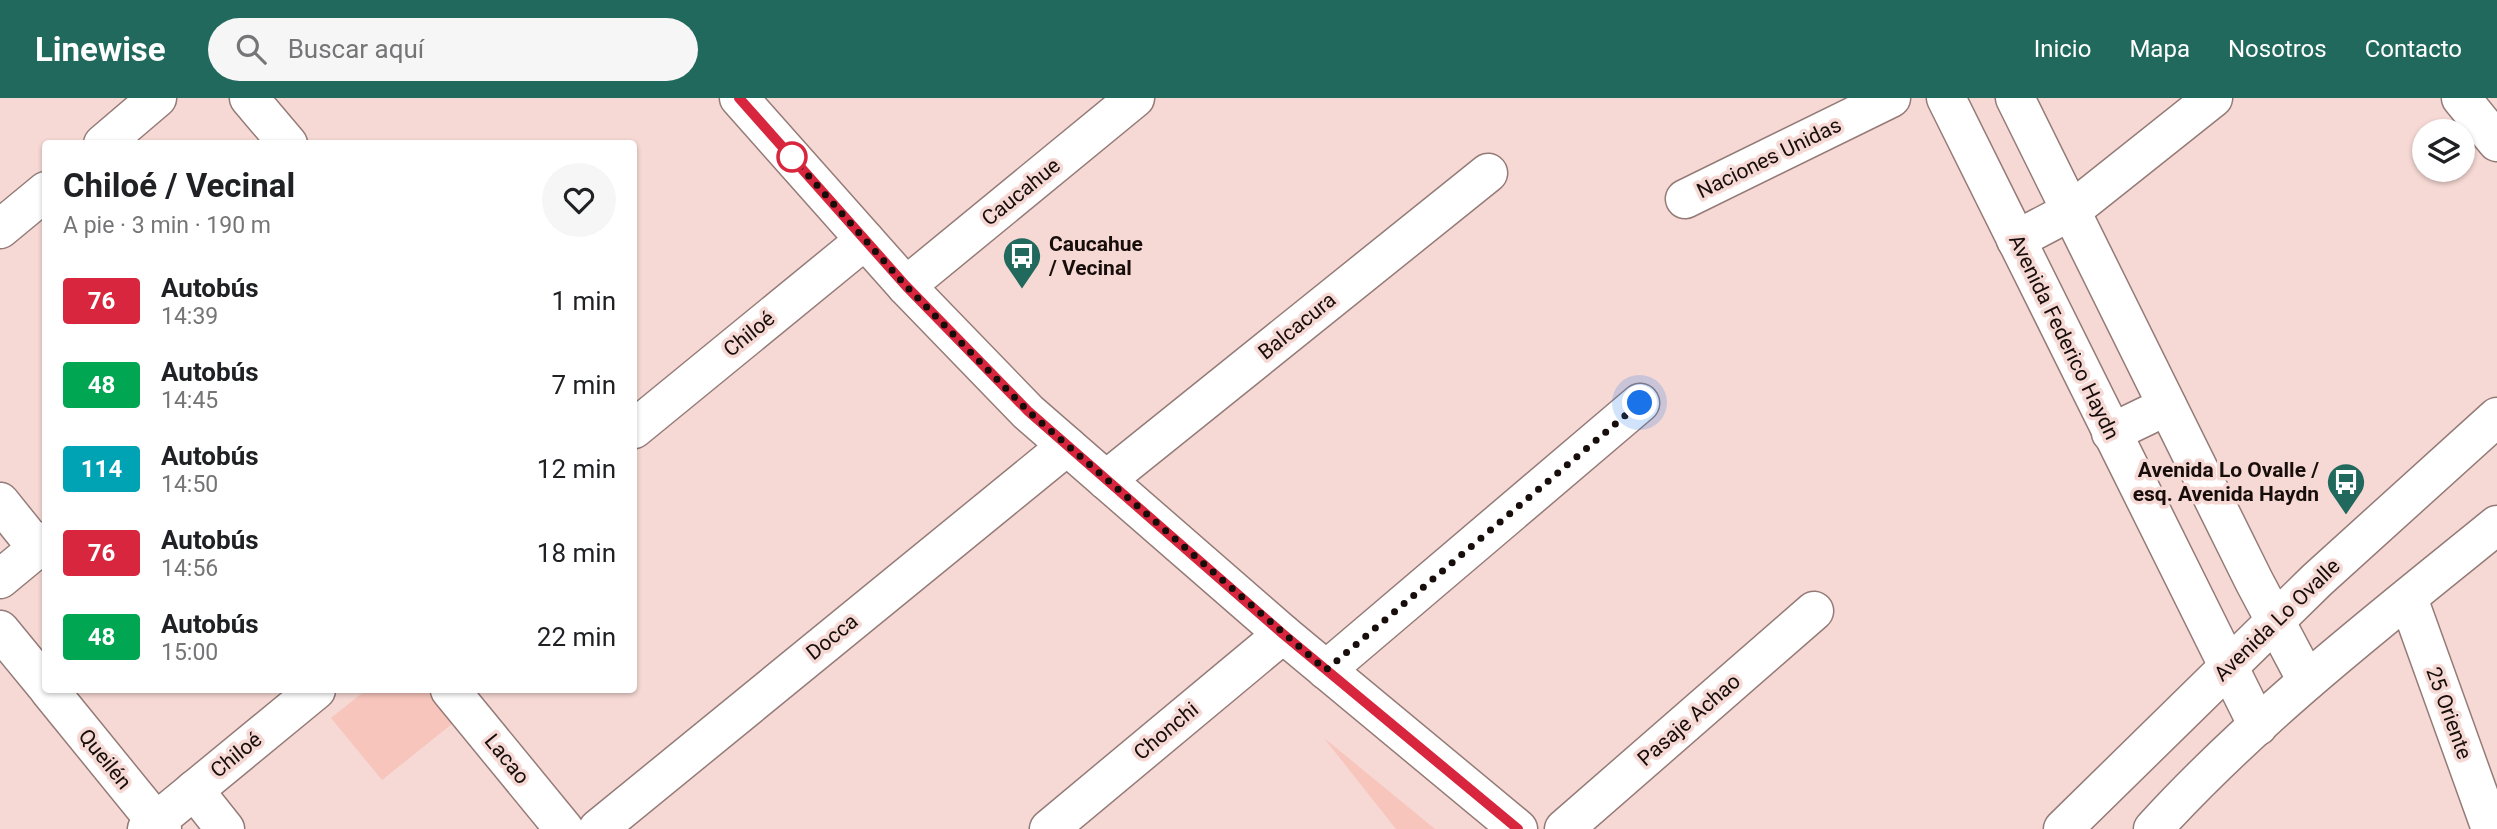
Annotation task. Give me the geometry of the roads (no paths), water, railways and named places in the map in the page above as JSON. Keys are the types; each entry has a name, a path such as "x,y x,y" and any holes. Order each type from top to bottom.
{"street":[{"path":"108,140 158,98"},
{"path":"249,98 285,140"},
{"path":"739,98 906,286 1028,411 1283,634 1518,829"},
{"name":"Caucahue","path":"906,286 1135,98"},
{"name":"Naciones Unidas","path":"1685,200 1891,98"},
{"name":"Avenida Federico Haydn","path":"1946,98 2258,726"},
{"path":"2015,98 2307,681"},
{"path":"2016,240 2071,211 2213,98"},
{"path":"2461,98 2497,142"},
{"name":"Balcacura","path":"1106,480 1488,173"},
{"path":"0,229 42,194"},
{"name":"Chiloé","path":"637,427 865,240"},
{"path":"1326,670 1640,403"},
{"path":"2111,433 2167,406"},
{"name":"Avenida Lo Ovalle","path":"2063,829 2275,621 2497,417"},
{"name":"Docca","path":"597,829 1067,446"},
{"path":"0,502 41,545 0,579"},
{"path":"2154,829 2307,681 2497,525"},
{"name":"25 Oriente","path":"2408,598 2491,829"},
{"name":"Pasaje Achao","path":"1564,829 1814,611"},
{"name":"Queilén","path":"0,630 42,682"},
{"name":"Chonchi","path":"1049,829 1283,634"},
{"name":"Queilén","path":"51,693 155,827"},
{"name":"Chiloé","path":"155,827 194,790 312,693"},
{"name":"Lacao","path":"452,693 565,829"},
{"path":"194,790 225,829"}],"place":[{"name":"Caucahue / Vecinal","path":"1022,290"},
{"name":"Avenida Lo Ovalle / esq. Avenida Haydn","path":"2346,516"}]}
